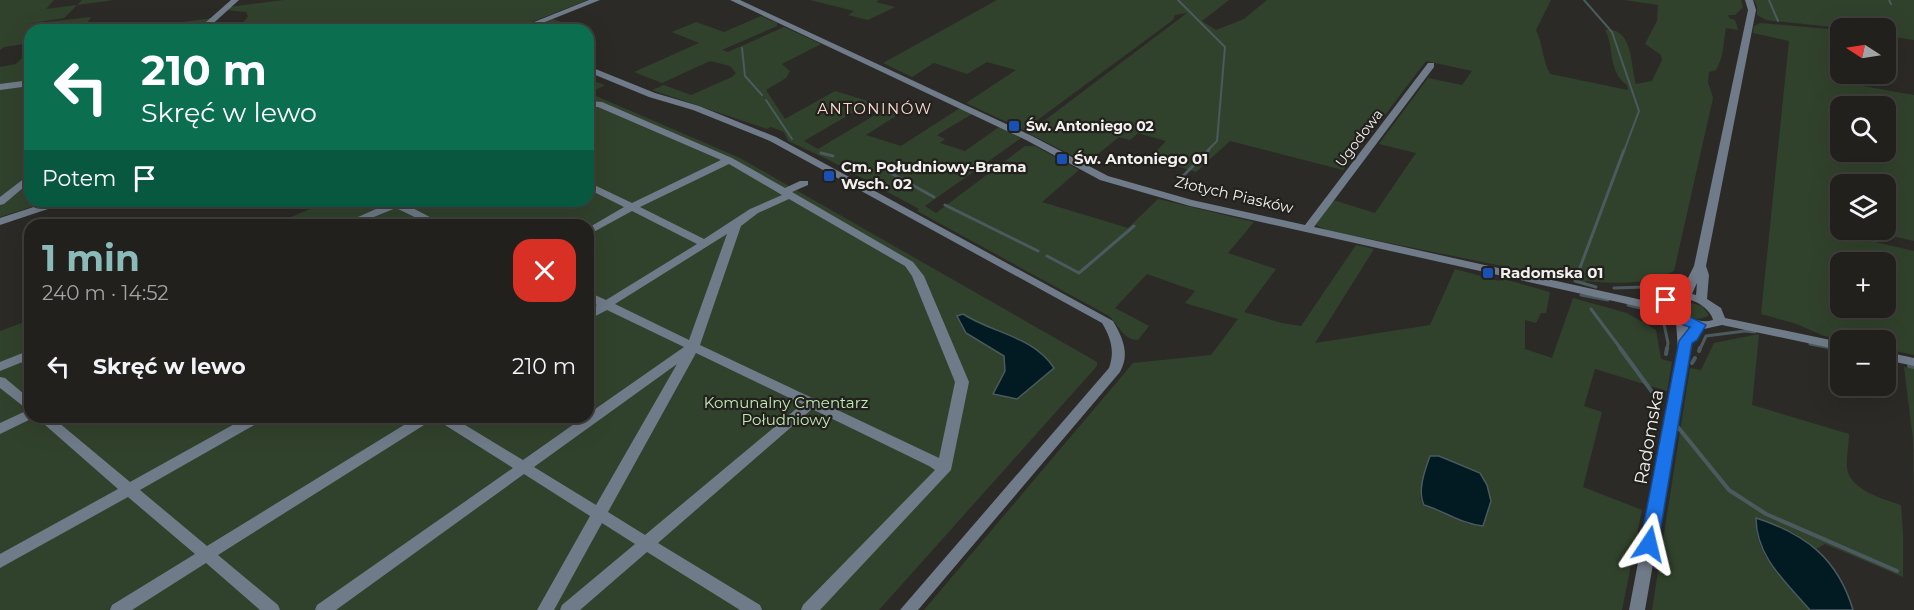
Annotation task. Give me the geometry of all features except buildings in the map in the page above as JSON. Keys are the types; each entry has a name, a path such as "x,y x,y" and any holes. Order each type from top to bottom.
{"street":[{"path":"208,24 235,0"},
{"path":"534,24 597,0"},
{"name":"Złotych Piasków","path":"734,0 1019,133 1104,178 1190,203 1666,306"},
{"path":"1684,297 1700,266 1751,16 1749,0"},
{"name":"Ugodowa","path":"1308,228 1431,64"},
{"path":"594,71 652,95 696,108 796,151 1107,321 1119,341 1120,358 1115,369 908,610"},
{"path":"0,87 24,84"},
{"path":"594,104 599,104 729,160 909,264 918,276 963,382 944,470 809,610"},
{"path":"594,229 632,207 729,160"},
{"path":"0,202 24,182"},
{"path":"594,312 804,183"},
{"path":"594,188 704,243"},
{"path":"0,222 44,207"},
{"path":"359,219 388,207"},
{"path":"409,207 430,219"},
{"path":"545,610 693,346 736,224"},
{"path":"1700,266 1703,274 1701,301"},
{"path":"1720,318 1712,325 1699,325 1682,320 1666,306 1670,298 1684,297 1713,307 1720,318 1830,344"},
{"path":"594,299 934,462 944,470"},
{"name":"Radomska","path":"1637,610 1686,341 1681,333 1682,320"},
{"name":"Radomska","path":"1686,341 1692,337 1699,325"},
{"path":"594,417 693,346"},
{"path":"0,367 24,357"},
{"path":"1896,358 1914,362"},
{"path":"0,381 24,401"},
{"path":"568,610 810,404"},
{"path":"0,429 24,417"},
{"path":"50,423 272,610"},
{"path":"0,562 247,423"},
{"path":"118,610 417,423"},
{"path":"452,423 753,610"},
{"path":"323,610 586,423"}],"green space":[{"path":"0,0 54,0 46,9 77,5 64,18 24,24 24,44 4,47 0,50"},
{"path":"82,0 114,0 77,5"},
{"path":"284,0 588,0 526,24 240,24 248,16 246,12 225,10 229,7"},
{"path":"810,0 879,0 876,2 895,7 868,20 848,15 854,11"},
{"path":"997,0 1229,0 1202,21 1216,30 1244,19 1267,0 1551,0 1536,30 1550,74 1628,90 1614,66 1605,30 1614,31 1626,41 1636,84 1652,81 1662,60 1661,55 1645,44 1657,21 1658,5 1624,0 1741,0 1743,7 1735,15 1728,15 1729,18 1735,20 1738,30 1726,28 1719,65 1716,70 1709,72 1708,82 1713,98 1674,271 1642,281 1608,283 1586,281 1585,283 1326,230 1316,225 1333,200 1375,213 1416,153 1379,144 1428,78 1462,85 1472,71 1426,61 1343,170 1230,141 1196,172 1150,158 1166,141 1138,133 1130,140 1119,137 1087,163 1028,133 1187,13 1175,15 1173,20 1024,130 966,103 1016,70 987,62 967,74 934,63 912,77 883,63"},
{"path":"1754,0 1914,0 1914,40 1896,37 1896,18 1830,18 1830,27 1766,20 1757,15"},
{"path":"761,16 777,23 777,26 722,50 728,52 784,27 821,44 782,64 790,71 786,78 766,90 785,119 835,91 871,102 804,141 818,149 885,109 899,114 866,135 901,146 960,108 972,114 937,135 945,139 940,143 965,151 999,127 1021,138 925,206 936,213 1025,146 1035,146 1079,170 1042,202 1128,228 1158,199 1254,222 1228,253 1276,269 1244,312 1301,326 1356,245 1374,249 1315,343 1430,325 1455,269 1499,281 1500,278 1550,292 1546,313 1541,313 1536,323 1525,320 1525,349 1552,358 1573,298 1627,313 1656,330 1661,359 1672,362 1667,391 1595,369 1584,406 1602,412 1583,487 1642,510 1622,610 924,610 1133,363 1211,355 1238,319 1185,303 1195,291 1147,274 1115,308 1149,326 1138,340 1129,338 1109,316 917,211 919,209 827,159 788,141 784,132 771,127 767,129 652,90 664,85 691,95 732,77 736,73 730,66 710,61 662,83 634,72 699,43 672,32 696,22 724,32","holes":["1425,468 1470,525 1423,505 1420,498"]},
{"path":"91,17 87,24 28,24"},
{"path":"213,18 206,24 168,24"},
{"path":"553,19 568,24 541,24"},
{"path":"1760,23 1830,29 1830,84 1856,84 1914,95 1914,241 1896,237 1896,174 1830,174 1830,240 1867,240 1914,251 1914,355 1896,351 1896,330 1830,330 1830,337 1797,324 1761,314 1789,41 1753,33 1754,26"},
{"path":"24,56 24,83 0,86 0,67 16,64"},
{"name":"Komunalny Cmentarz Południowy","path":"594,81 605,85 594,90"},
{"path":"24,85 24,179 0,199 0,89"},
{"name":"Komunalny Cmentarz Południowy","path":"594,95 740,158 1097,362 1097,366 879,610 0,610 0,331 24,322 24,423 594,423 594,219 286,219 315,207 594,207"},
{"path":"24,185 24,207 31,207 0,217 0,205"},
{"path":"1685,301 1702,306 1709,315 1694,319 1684,316 1674,305"},
{"path":"1759,334 1752,405 1849,434 1847,468 1849,476 1868,492 1901,505 1903,577 1825,544 1816,549 1794,533 1756,518 1760,545 1766,557 1810,610 1652,610 1690,368 1701,370 1714,343"},
{"path":"1904,367 1914,369 1914,507 1913,439"}],"water":[{"path":"963,314 1024,342 1045,357 1054,368 1017,399 993,394 1005,371 1004,356 966,333 957,316"},
{"path":"1430,456 1439,456 1480,473 1487,485 1491,501 1483,526 1467,523 1424,505 1421,493"},
{"path":"1756,518 1790,532 1818,551 1839,576 1853,610 1810,610 1782,579 1767,557 1757,532"}],"waterway":[{"path":"1178,0 1225,47 1217,141 1207,151"},
{"path":"1584,0 1612,32 1639,111 1624,151"},
{"path":"1769,0 1778,21"},
{"path":"1889,0 1891,4"},
{"path":"742,48 745,76 762,95"},
{"path":"766,100 792,139"},
{"path":"1183,176 1209,150"},
{"path":"1596,287 1575,281 1624,150"},
{"path":"821,153 833,156"},
{"path":"878,166 934,197"},
{"path":"945,205 1038,251"},
{"path":"1047,256 1079,273 1134,226"},
{"path":"1614,288 1645,287 1675,278"},
{"path":"1581,295 1608,300"},
{"path":"1628,305 1641,308 1649,314"},
{"path":"1591,309 1621,349"},
{"path":"1657,320 1664,324 1667,349"},
{"path":"1700,349 1706,336 1745,331 1755,332"},
{"path":"1810,344 1830,348"},
{"path":"1620,348 1658,400"},
{"path":"1666,354 1667,348"},
{"path":"1692,363 1695,358"},
{"path":"1909,366 1914,367"},
{"path":"1677,426 1729,490 1766,514 1897,571"}],"place":[{"name":"Św. Antoniego 02","path":"1014,126"},
{"name":"Św. Antoniego 01","path":"1062,159"},
{"name":"Cm. Południowy-Brama Wsch. 02","path":"829,176"},
{"name":"Radomska 01","path":"1488,273"}],"district":[{"name":"ANTONINÓW","path":"875,109"}],"route":[{"path":"1649,544 1686,341 1692,337 1699,325 1676,317 1665,306 1666,300"}]}
